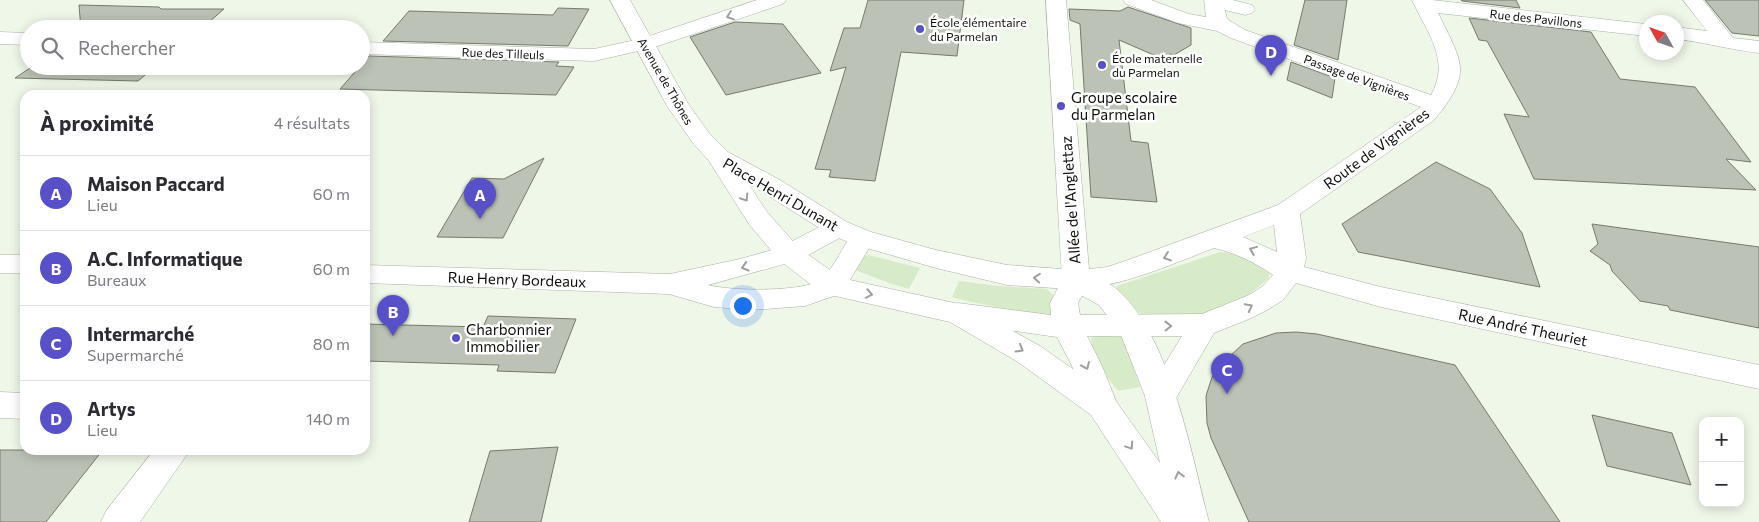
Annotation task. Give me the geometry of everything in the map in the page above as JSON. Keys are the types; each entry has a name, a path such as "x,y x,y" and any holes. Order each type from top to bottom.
{"street":[{"name":"Avenue de Thônes","path":"620,0 678,106 701,138 719,157"},
{"name":"Rue des Tilleuls","path":"370,48 594,55 644,44 776,0"},
{"name":"Allée de l'Anglettaz","path":"1056,0 1076,280"},
{"name":"Passage de Vignières","path":"1133,0 1185,19 1223,26 1238,34 1436,105"},
{"path":"1693,0 1727,44"},
{"path":"1214,1 1216,7 1215,16 1223,26"},
{"path":"1214,1 1245,9"},
{"name":"Rue des Pavillons","path":"1424,3 1639,29"},
{"name":"Route de Vignières","path":"1212,239 1287,211 1411,126 1436,105 1446,90 1452,75 1441,39 1424,3"},
{"path":"1684,34 1704,36 1727,44 1759,47"},
{"path":"0,38 20,39"},
{"name":"Place Henri Dunant","path":"719,157 771,185 850,233 908,252 1007,275 1076,280 1108,276 1212,239"},
{"name":"Place Henri Dunant","path":"719,157 758,218 789,254 832,286 958,313 1067,327 1204,325 1239,312 1273,294 1289,272"},
{"path":"1212,239 1235,244 1263,254 1289,272 1292,258 1287,211"},
{"path":"832,286 850,233"},
{"name":"Rue Henry Bordeaux","path":"370,274 670,284 742,268 850,233"},
{"path":"0,264 20,264"},
{"name":"Rue André Theuriet","path":"1289,272 1372,294 1479,318 1759,377"},
{"name":"Place Henri Dunant","path":"1076,280 1109,298 1132,326 1161,396 1191,522"},
{"name":"Place Henri Dunant","path":"1076,280 1064,303 1067,327 1087,366 1102,406 1181,522"},
{"name":"Rue Henry Bordeaux","path":"670,284 714,298 752,300 804,296 832,286"},
{"name":"Place Henri Dunant","path":"958,313 1029,354 1102,406"},
{"path":"1161,396 1204,325"},
{"path":"0,405 20,406"},
{"path":"119,522 168,455"}],"green space":[{"path":"1220,252 1246,256 1270,272 1268,279 1248,295 1219,310 1197,316 1147,318 1130,306 1118,293 1117,286"},
{"path":"868,255 920,268 909,289 855,270 859,257"},
{"path":"959,281 1047,289 1053,295 1052,312 1049,317 952,297"},
{"path":"1101,336 1124,337 1140,387 1118,391 1100,366 1094,353 1091,338"}],"building":[{"path":"868,0 964,0 957,56 901,52 875,181 829,177 831,170 815,169 846,67 830,71 844,28 860,28"},
{"path":"1305,0 1347,0 1338,60 1294,45"},
{"path":"1516,0 1520,8 1462,1"},
{"path":"1705,0 1759,0 1759,36 1732,33"},
{"path":"79,5 159,7 161,9 224,9 211,20 80,20"},
{"path":"1128,7 1191,28 1191,45 1163,59 1119,40 1131,141 1148,143 1157,202 1091,197 1080,24 1070,20 1069,9 1120,11"},
{"path":"558,8 589,9 568,46 383,41 409,11 553,15"},
{"path":"1469,18 1591,32 1620,79 1695,87 1751,162 1726,159 1756,190 1534,179 1504,114 1529,117 1487,41 1479,40"},
{"path":"735,22 783,24 821,73 726,95 690,37"},
{"path":"370,56 559,62 556,66 574,67 556,95 340,89 352,75 370,75"},
{"path":"1291,62 1335,78 1332,98 1287,80"},
{"path":"20,75 145,75 138,81 15,78"},
{"path":"544,158 503,238 437,237 472,178 504,179"},
{"path":"1436,162 1490,189 1522,233 1540,287 1358,252 1342,224"},
{"path":"1592,224 1759,247 1759,328 1670,310 1668,306 1640,301 1612,271 1610,265 1590,251 1598,244"},
{"path":"488,316 576,319 555,373 497,371 499,365 370,361 370,324 483,327"},
{"path":"1276,333 1317,334 1455,365 1560,522 1249,522 1211,438 1207,423 1206,396 1212,377 1220,365 1243,344"},
{"path":"1592,415 1672,433 1691,485 1607,466"},
{"path":"558,447 541,522 469,522 490,451"},
{"path":"0,450 20,450 20,455 99,455 46,522 0,522"}],"place":[{"name":"École élémentaire du Parmelan","path":"920,29"},
{"name":"École maternelle du Parmelan","path":"1102,65"},
{"name":"Artys","path":"1271,76"},
{"name":"Groupe scolaire du Parmelan","path":"1061,106"},
{"name":"Maison Paccard","path":"480,219"},
{"name":"A.C. Informatique","path":"393,336"},
{"name":"Charbonnier Immobilier","path":"456,338"},
{"name":"Intermarché","path":"1227,394"}]}
